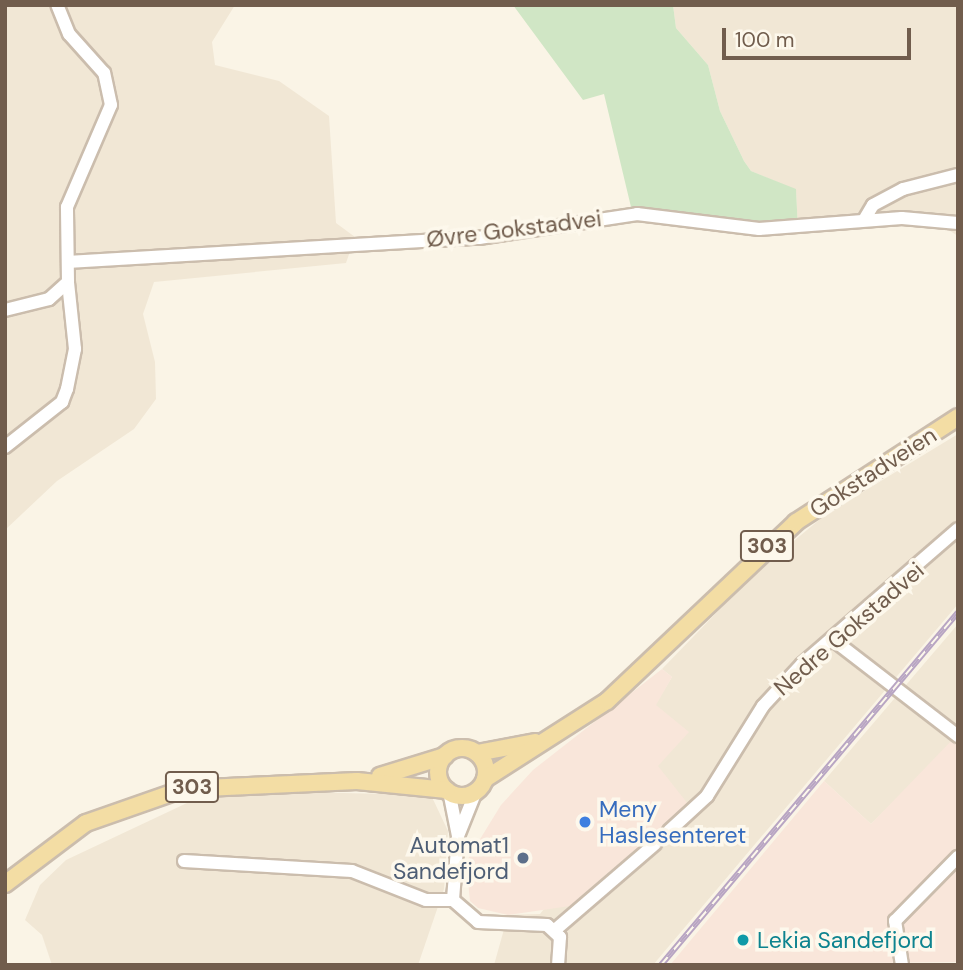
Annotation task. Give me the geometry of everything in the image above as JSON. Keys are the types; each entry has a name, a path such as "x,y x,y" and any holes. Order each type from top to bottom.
{"main road":[{"name":"Gokstadveien","path":"481,785 607,701 775,539 958,417"},
{"name":"Gokstadveien","path":"477,753 522,747 607,701"},
{"name":"303","path":"357,781 424,767 457,748 477,753"},
{"path":"477,753 481,785"},
{"path":"444,756 439,775 448,791"},
{"name":"303","path":"5,884 43,854 105,813 174,790 228,783 357,781 448,791 481,785"},
{"name":"303","path":"5,898 43,854"}],"street":[{"path":"5,447 62,402 67,389 75,349 68,282 67,207 94,153 110,92 103,73 69,34 57,5"},
{"path":"864,220 873,205 903,190 958,175"},
{"name":"Øvre Gokstadvei","path":"69,262 479,238 637,214 759,229 864,220 958,223"},
{"path":"5,310 49,299 68,282"},
{"name":"Nedre Gokstadvei","path":"669,831 713,789 763,706 832,639 958,529"},
{"path":"832,639 955,728"},
{"path":"458,836 481,785"},
{"path":"448,791 458,836 453,900"},
{"path":"555,930 655,844"},
{"path":"902,965 895,921 958,857"},
{"path":"184,861 352,871 426,900 453,900 478,922 539,923 555,930 561,945 558,965"}],"shaded area":[{"path":"5,5 235,5 212,42 215,65 279,81 329,116 336,223 355,237 346,263 154,282 143,314 155,362 156,399 134,429 57,481 5,530"},
{"path":"673,5 958,5 958,236 933,220 798,230 796,190 751,171 744,161 720,111 708,65 676,28"},
{"path":"958,434 958,604 653,965 494,965 508,915 540,914 658,765 655,705 672,677 662,669 753,575 825,515"},
{"path":"958,624 958,738 871,824 824,781"},
{"path":"662,669 672,677 656,705 689,732 658,766 688,804 570,906 508,915 478,908 470,901 466,862 501,805 533,770"},
{"path":"956,736 958,962 670,965 824,781 871,824"},
{"path":"255,791 431,795 448,831 444,889 418,965 52,965 42,935 25,920 40,885 66,860 187,803"}],"green space":[{"path":"513,5 673,5 676,28 708,65 720,111 744,161 751,171 796,189 798,230 693,221 631,207 604,94 583,100"}],"railway":[{"path":"661,965 958,612"}],"place":[{"name":"Meny Haslesenteret","path":"585,822"},
{"name":"Automat1 Sandefjord","path":"523,858"},
{"name":"Lekia Sandefjord","path":"743,940"}]}
